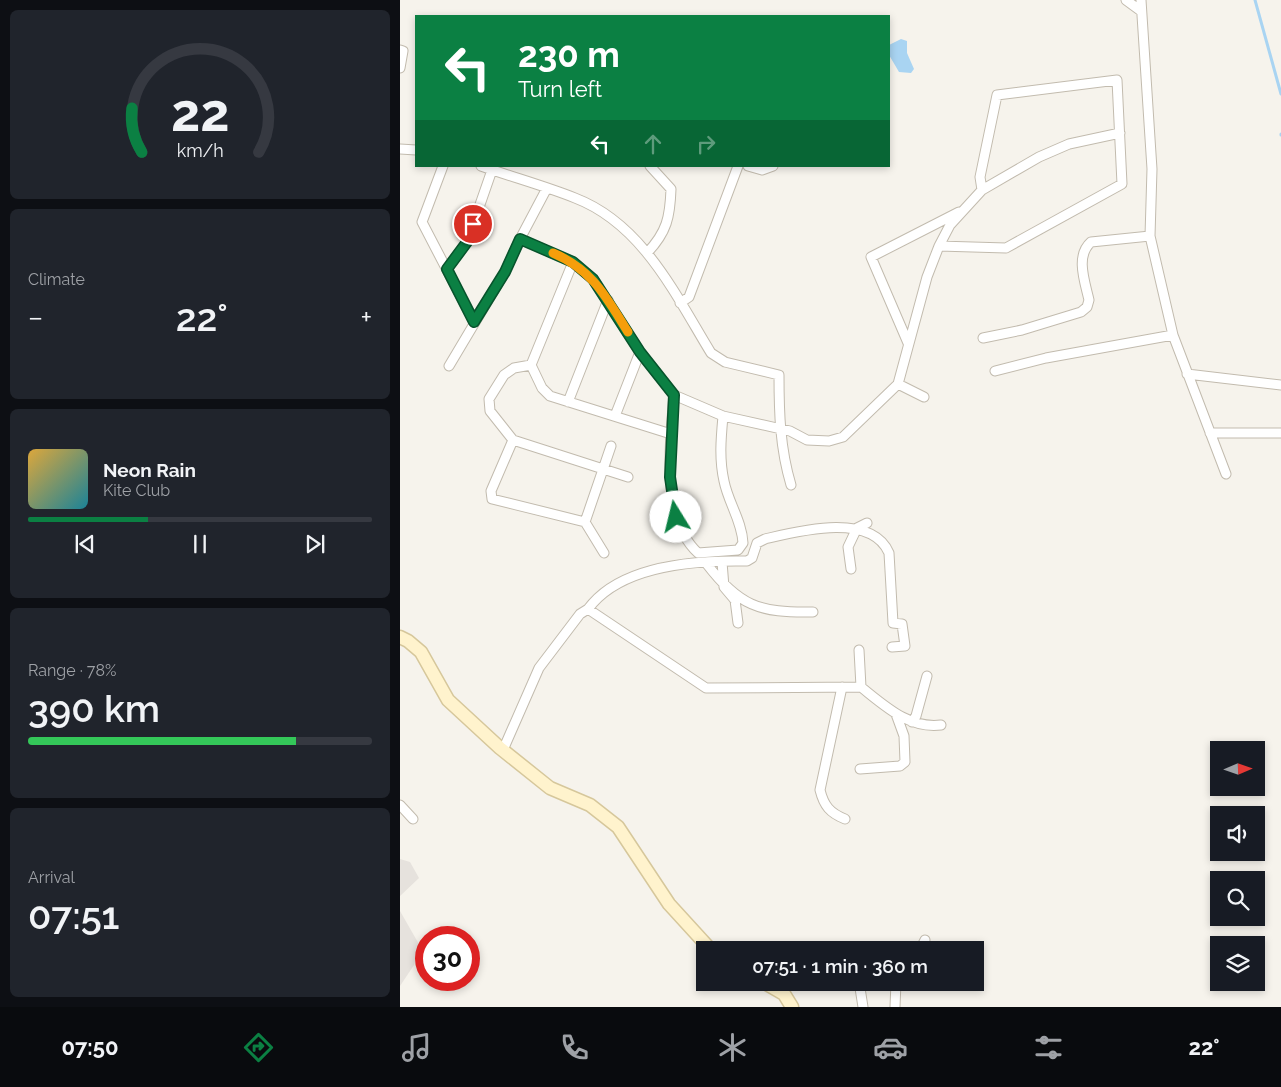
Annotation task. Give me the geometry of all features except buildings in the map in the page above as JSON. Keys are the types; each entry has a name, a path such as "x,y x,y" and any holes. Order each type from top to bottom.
{"street":[{"path":"1126,0 1141,11"},
{"path":"1142,0 1141,11 1152,169 1150,236 1173,335 1226,474"},
{"path":"400,50 403,51 400,68"},
{"path":"939,246 1006,248 1122,184 1117,80 997,94 980,177 982,190"},
{"path":"520,239 573,262 593,279 640,352 674,395 723,416 790,431 807,440 829,441 843,437 898,384 926,277 939,246 950,226 982,190 1039,156 1069,144 1120,133"},
{"path":"400,149 415,150"},
{"path":"443,167 422,222 474,322"},
{"path":"484,167 576,198 606,215 628,232 647,253 711,354 725,362 779,375 780,429 783,459 791,486"},
{"path":"647,253 654,246 670,218 671,189 651,167"},
{"path":"680,303 689,297 738,167"},
{"path":"447,269 467,242 492,170"},
{"path":"449,366 505,272 547,188"},
{"path":"908,343 871,257 965,209"},
{"path":"984,338 1022,330 1081,312 1087,307 1088,300 1081,259 1084,248 1090,242 1150,236"},
{"path":"573,262 531,365 542,388 550,396 671,434"},
{"path":"568,402 608,300"},
{"path":"995,371 1046,358 1173,335"},
{"path":"615,416 640,352"},
{"path":"531,365 514,368 504,375 489,399 490,411 513,440 628,477"},
{"path":"1187,374 1281,385"},
{"path":"898,384 907,391 924,397"},
{"path":"674,395 670,477 676,517 689,545 698,554 738,550 743,543 743,534 724,482 721,457 723,416"},
{"path":"1210,433 1280,433"},
{"path":"513,440 491,491 492,500 585,522 604,553"},
{"path":"585,522 611,446"},
{"path":"850,569 848,547 857,528 867,522"},
{"path":"503,750 539,668 580,614 623,579 643,571 706,563 747,561 752,558 757,542 765,539 842,527 857,528 885,544 889,553 893,622 902,624 905,646 892,647"},
{"path":"722,562 724,587"},
{"path":"706,563 735,600 738,623"},
{"path":"724,587 744,601 783,613 813,612"},
{"path":"588,609 706,688 861,687 896,714 912,722 926,727 941,725"},
{"path":"400,637 421,652 448,700 503,750 550,788 590,805 618,828 669,904 703,941"},
{"path":"859,650 861,687"},
{"path":"912,722 916,716 927,676"},
{"path":"842,687 820,790 823,802 833,814 845,819"},
{"path":"860,769 900,766 905,762 904,736 896,714"},
{"path":"400,805 413,819"},
{"path":"779,991 784,994 792,1007"},
{"path":"860,991 863,1007"},
{"path":"895,991 895,1007"}],"shaded area":[{"path":"400,859 410,862 419,878 400,896"},
{"path":"400,911 415,937 415,962 400,986"}],"water":[{"path":"901,39 907,41 907,53 914,69 911,73 899,72 890,57 890,44"}],"waterway":[{"path":"1255,0 1281,94"}],"slow traffic":[{"path":"553,253 573,262 593,279 628,332"}],"route":[{"path":"473,224 467,242 447,269 474,322 505,272 520,239 573,262 593,279 640,352 674,395 670,477 676,517"}]}
